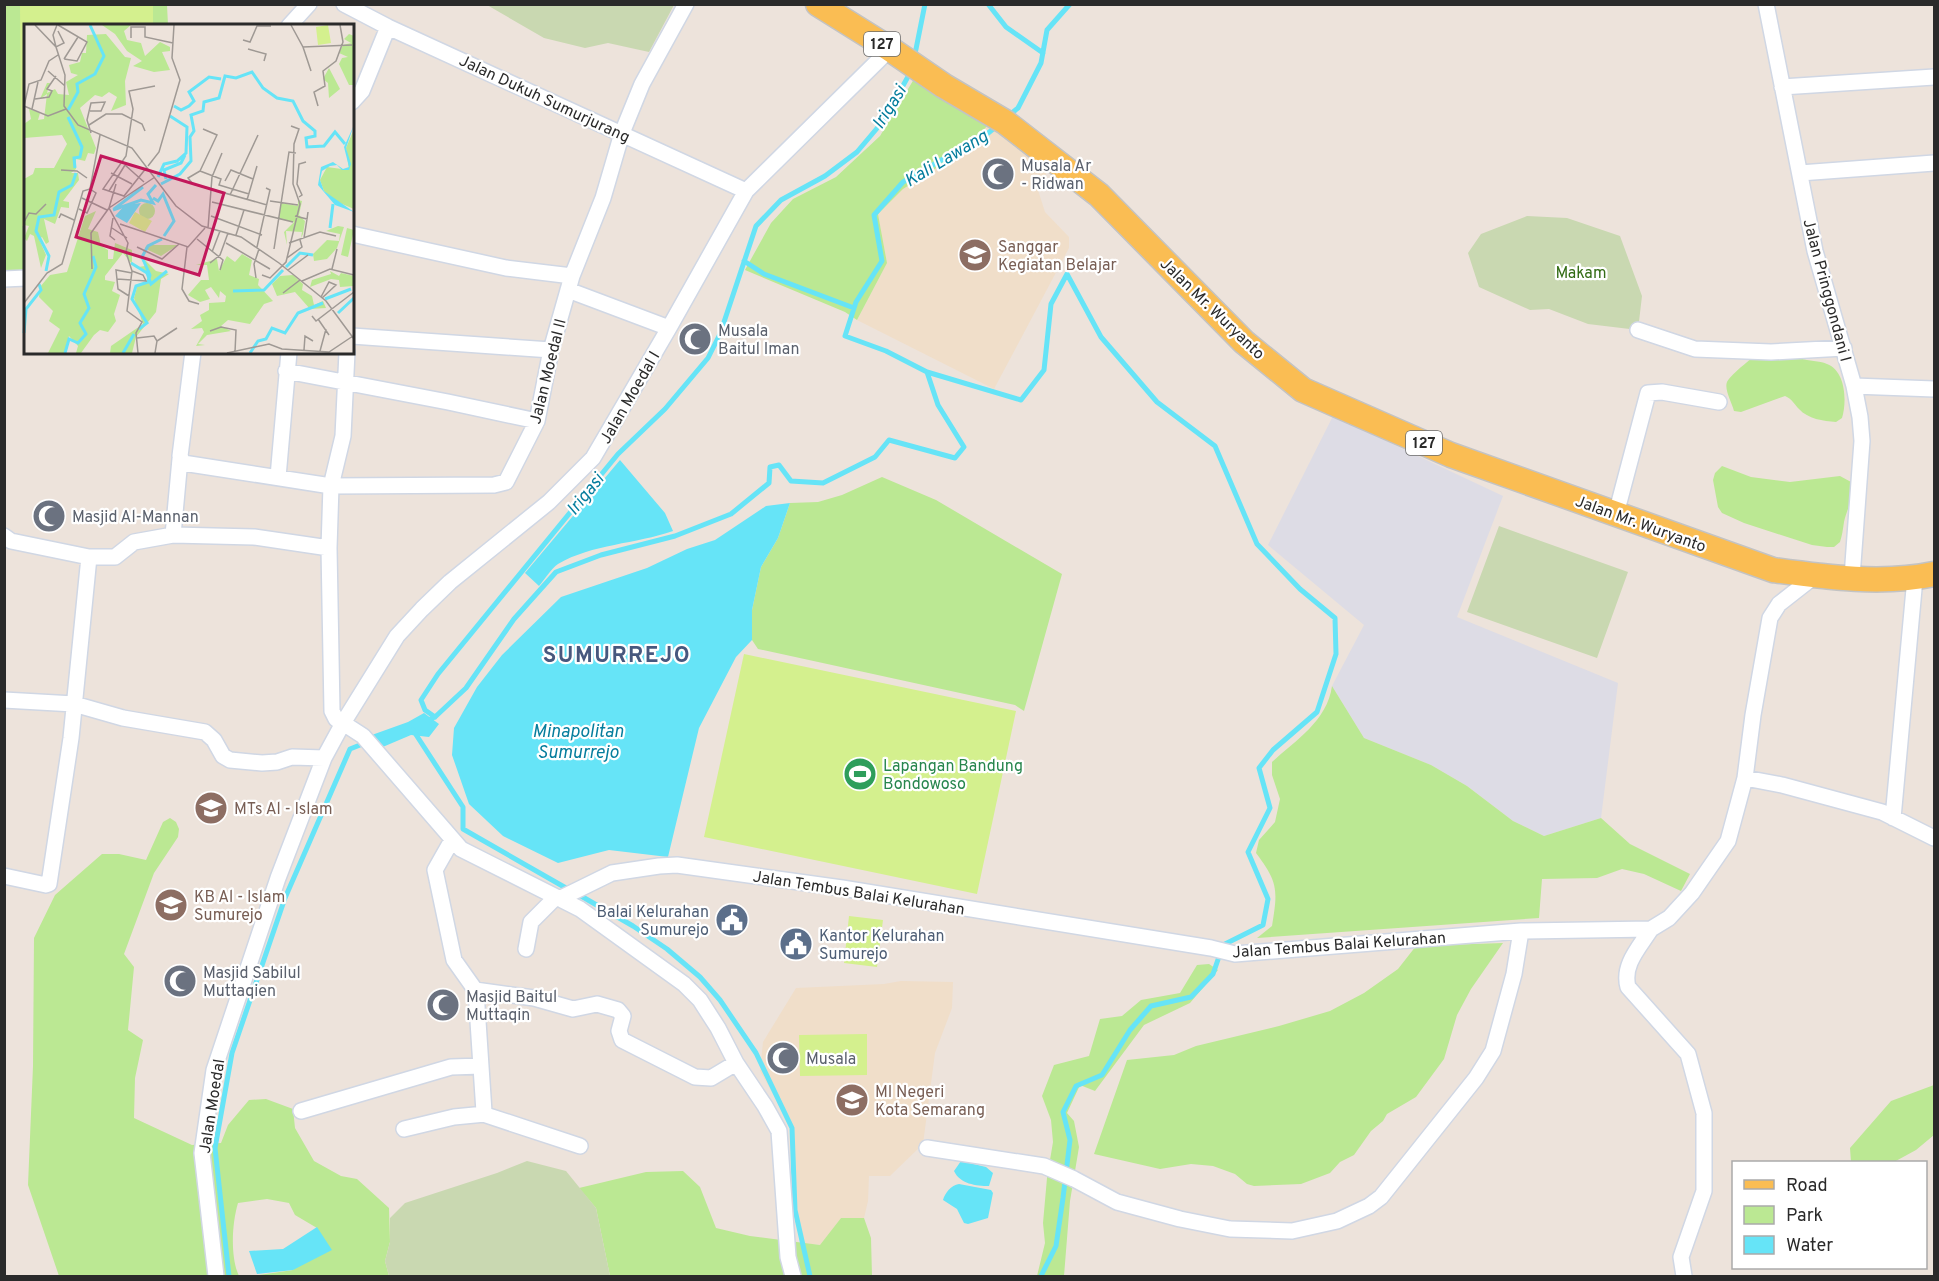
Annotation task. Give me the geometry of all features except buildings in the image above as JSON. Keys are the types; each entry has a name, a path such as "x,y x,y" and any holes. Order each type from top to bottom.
{"main road":[{"name":"Jalan Mr. Wuryanto","path":"818,4 944,86 1005,122 1099,195 1244,342 1303,390 1451,455 1773,570 1852,577 1925,576"}],"street":[{"path":"291,24 309,4"},
{"name":"Jalan Dukuh Sumurjurang","path":"344,4 388,27 746,191"},
{"name":"Jalan Moedal II","path":"331,486 502,484 506,482 537,422 551,350 570,283 603,198 622,133 642,84 686,4"},
{"name":"Jalan Pringgondani I","path":"1766,4 1815,251 1854,386 1863,441 1852,577"},
{"path":"354,100 362,91 388,27"},
{"name":"Jalan Moedal I","path":"333,739 397,636 450,582 549,502 593,458 746,191 890,49"},
{"path":"1782,87 1935,77"},
{"path":"1800,173 1935,163"},
{"path":"354,234 570,283 669,328"},
{"path":"4,279 24,278"},
{"path":"1638,330 1695,349 1772,352 1844,348"},
{"path":"354,336 551,350"},
{"path":"173,535 193,354"},
{"path":"278,477 289,354"},
{"path":"347,354 343,436 331,486 329,548 332,711 336,719 363,736 377,755 461,849 580,909 684,984 700,1000 779,1131 788,1257 793,1276"},
{"path":"286,371 448,402 537,422"},
{"path":"1854,386 1935,389"},
{"path":"1616,514 1648,393 1662,392 1719,402"},
{"path":"180,459 183,463 331,486"},
{"path":"4,536 11,541 89,557 115,557 134,542 173,535 254,537 329,548"},
{"path":"4,876 49,884 71,738 89,557"},
{"path":"1684,1276 1681,1257 1704,1191 1704,1113 1688,1054 1628,987 1625,975 1629,963 1651,929 1669,918 1692,893 1728,841 1745,778 1753,715 1770,618 1779,604 1816,575"},
{"path":"1893,818 1925,576"},
{"path":"4,700 74,704 123,718 205,732 214,740 223,756 230,760 262,763 277,762 292,756 324,758"},
{"name":"Jalan Moedal","path":"216,1276 202,1153 214,1070 278,878 333,739"},
{"path":"1745,778 1782,785 1882,812 1935,838"},
{"path":"452,840 435,870 454,960 476,990 485,1114"},
{"name":"Jalan Tembus Balai Kelurahan","path":"526,949 531,922 557,898 612,873 676,865 870,892 1211,948 1235,954 1521,931 1651,929"},
{"path":"927,1148 1044,1167 1074,1179 1117,1202 1180,1219 1230,1229 1292,1231 1337,1221 1369,1206 1381,1197 1476,1078 1493,1051 1514,974 1521,931"},
{"path":"476,990 534,998 573,1009 597,1004 618,1010 623,1016 619,1031 622,1040 695,1077 711,1078 736,1063"},
{"path":"301,1111 451,1067 481,1066"},
{"path":"404,1129 454,1116 485,1114 580,1146"}],"shaded area":[{"name":"Sanggar Kegiatan Belajar","path":"993,120 1053,160 1038,190 1045,212 1069,237 1069,248 994,389 857,320 887,263 878,214 903,189 962,152"},
{"path":"1333,416 1503,496 1457,617 1618,683 1601,818 1544,836 1513,821 1467,786 1431,765 1364,738 1332,686 1364,625 1268,545"},
{"name":"MI Negeri Kota Semarang","path":"901,981 953,982 952,1008 935,1053 923,1144 890,1176 869,1176 868,1201 864,1218 841,1218 821,1245 802,1243 795,1210 792,1128 760,1071 763,1042 796,988 884,984"}],"green space":[{"path":"5,5 167,5 168,24 24,24 24,272 5,274"},
{"path":"20,5 153,5 153,24 24,24 24,226 22,226"},
{"path":"487,5 674,5 649,52 608,43 585,48 544,38"},
{"path":"914,79 993,120 962,152 903,189 878,214 887,263 857,320 845,312 745,270 771,223 793,199 836,177 880,136"},
{"name":"Makam","path":"1527,216 1567,218 1620,236 1642,296 1638,330 1588,324 1549,309 1530,310 1479,287 1468,253 1481,234"},
{"path":"1764,348 1824,363 1833,368 1838,373 1844,388 1842,418 1836,422 1811,417 1785,396 1741,412 1734,411 1727,392 1727,382"},
{"path":"1722,466 1751,477 1790,482 1840,476 1851,482 1851,498 1840,542 1834,547 1812,545 1744,523 1722,513 1718,507 1713,480 1715,473"},
{"path":"882,477 936,500 1062,574 1024,711 1015,705 758,649 752,640 752,610 761,567 778,538 790,503 818,502 842,495"},
{"path":"1499,526 1628,572 1597,658 1467,612"},
{"name":"Lapangan Bandung Bondowoso","path":"744,654 1016,711 977,894 704,837"},
{"path":"1332,686 1364,738 1431,765 1467,786 1513,821 1544,836 1601,818 1630,844 1690,874 1681,891 1644,874 1622,869 1597,878 1542,879 1539,918 1257,938 1272,926 1275,903 1272,879 1256,853 1259,840 1275,822 1280,799 1272,775 1272,762 1317,720 1324,710"},
{"path":"170,818 176,822 179,829 178,837 154,873 124,954 134,967 128,1030 143,1040 135,1078 134,1118 192,1145 221,1143 228,1125 249,1100 266,1099 293,1109 295,1128 314,1161 341,1176 357,1179 389,1208 390,1242 385,1261 389,1276 252,1276 293,1270 317,1228 295,1215 289,1203 267,1199 238,1203 233,1240 234,1259 239,1276 59,1276 28,1185 33,1066 34,938 55,895 102,854 119,854 146,860 163,822"},
{"path":"849,916 883,920 877,967 844,963"},
{"path":"1503,943 1471,989 1457,1015 1444,1059 1416,1097 1387,1114 1383,1121 1371,1131 1354,1155 1340,1162 1330,1173 1301,1184 1254,1186 1247,1184 1235,1174 1213,1166 1191,1164 1160,1169 1094,1154 1127,1060 1174,1055 1196,1046 1330,1011 1364,993 1398,969 1416,946"},
{"path":"1209,964 1218,970 1190,1003 1144,1025 1095,1091 1080,1085 1067,1113 1074,1121 1079,1147 1070,1201 1064,1276 1037,1276 1045,1243 1043,1223 1053,1142 1051,1120 1042,1096 1054,1065 1089,1056 1100,1019 1122,1016 1141,1000 1180,993 1197,965"},
{"path":"867,1034 867,1075 800,1076 799,1035"},
{"path":"1934,1085 1934,1135 1916,1150 1896,1161 1851,1161 1850,1148 1891,1101"},
{"path":"527,1161 566,1171 596,1208 610,1276 389,1276 385,1261 390,1242 390,1218 405,1203"},
{"path":"683,1171 700,1187 716,1228 750,1236 820,1245 841,1218 864,1218 871,1238 872,1276 610,1276 596,1208 579,1188 646,1172"}],"water":[{"path":"620,460 665,513 673,531 571,557 555,566 539,586 525,573"},
{"name":"Minapolitan Sumurrejo","path":"790,503 778,538 761,567 752,610 752,640 736,657 699,728 668,857 609,850 558,863 503,836 469,804 452,755 454,728 477,687 502,655 561,597 647,568 687,549 715,540 766,506"},
{"path":"424,713 439,724 429,737 411,735 378,749 369,736 408,722"},
{"path":"961,1161 986,1167 993,1173 989,1186 974,1185 960,1179 954,1171"},
{"path":"959,1184 991,1190 993,1193 988,1218 964,1223 957,1209 943,1200 953,1186"},
{"path":"317,1227 332,1250 293,1270 257,1274 249,1251 283,1249"}],"waterway":[{"name":"Irigasi","path":"915,54 925,4"},
{"name":"Irigasi","path":"988,4 1006,27 1043,53"},
{"name":"Kali Lawang","path":"1007,117 1018,108 1041,63 1047,30 1070,4"},
{"name":"Irigasi","path":"435,717 425,710 421,700 438,674 618,454 665,409 708,358 720,334 756,226 781,200 825,176 857,152 884,120 910,73"},
{"name":"Kali Lawang","path":"428,720 435,717 466,688 514,619 556,572 601,555 675,536 731,514 769,483 770,467 779,465 791,481 823,483 875,457 889,440 955,458 964,447 938,405 927,372 886,351 845,336 856,302 882,261 874,215 903,182 987,134 998,125"},
{"name":"Irigasi","path":"744,261 764,274 854,308"},
{"path":"927,372 1021,400 1044,370 1051,304 1067,274 1101,337 1157,402 1215,446 1257,544 1300,589 1335,618 1336,654 1317,712 1273,750 1259,768 1270,808 1248,852 1268,899 1263,925 1223,945 1213,974 1191,997 1151,1006 1130,1030 1102,1075 1076,1086 1063,1112 1070,1140 1056,1246 1041,1276"},
{"path":"413,730 463,807 463,829 566,888"},
{"path":"229,1276 215,1148 232,1053 285,898 350,749 365,743"},
{"path":"581,896 667,949 700,977 720,1000 756,1053 792,1128 795,1210 810,1276"}],"place":[{"name":"Musala Ar - Ridwan","path":"998,174"},
{"name":"Sanggar Kegiatan Belajar","path":"975,255"},
{"name":"Musala Baitul Iman","path":"695,339"},
{"name":"Masjid Al-Mannan","path":"49,516"},
{"name":"Lapangan Bandung Bondowoso","path":"860,774"},
{"name":"MTs Al - Islam","path":"211,808"},
{"name":"KB Al - Islam Sumurejo","path":"171,905"},
{"name":"Balai Kelurahan Sumurejo","path":"732,920"},
{"name":"Kantor Kelurahan Sumurejo","path":"796,944"},
{"name":"Masjid Sabilul Muttaqien","path":"180,981"},
{"name":"Masjid Baitul Muttaqin","path":"443,1005"},
{"name":"Musala","path":"783,1058"},
{"name":"MI Negeri Kota Semarang","path":"852,1100"}],"district":[{"name":"SUMURREJO","path":"617,654"}]}
